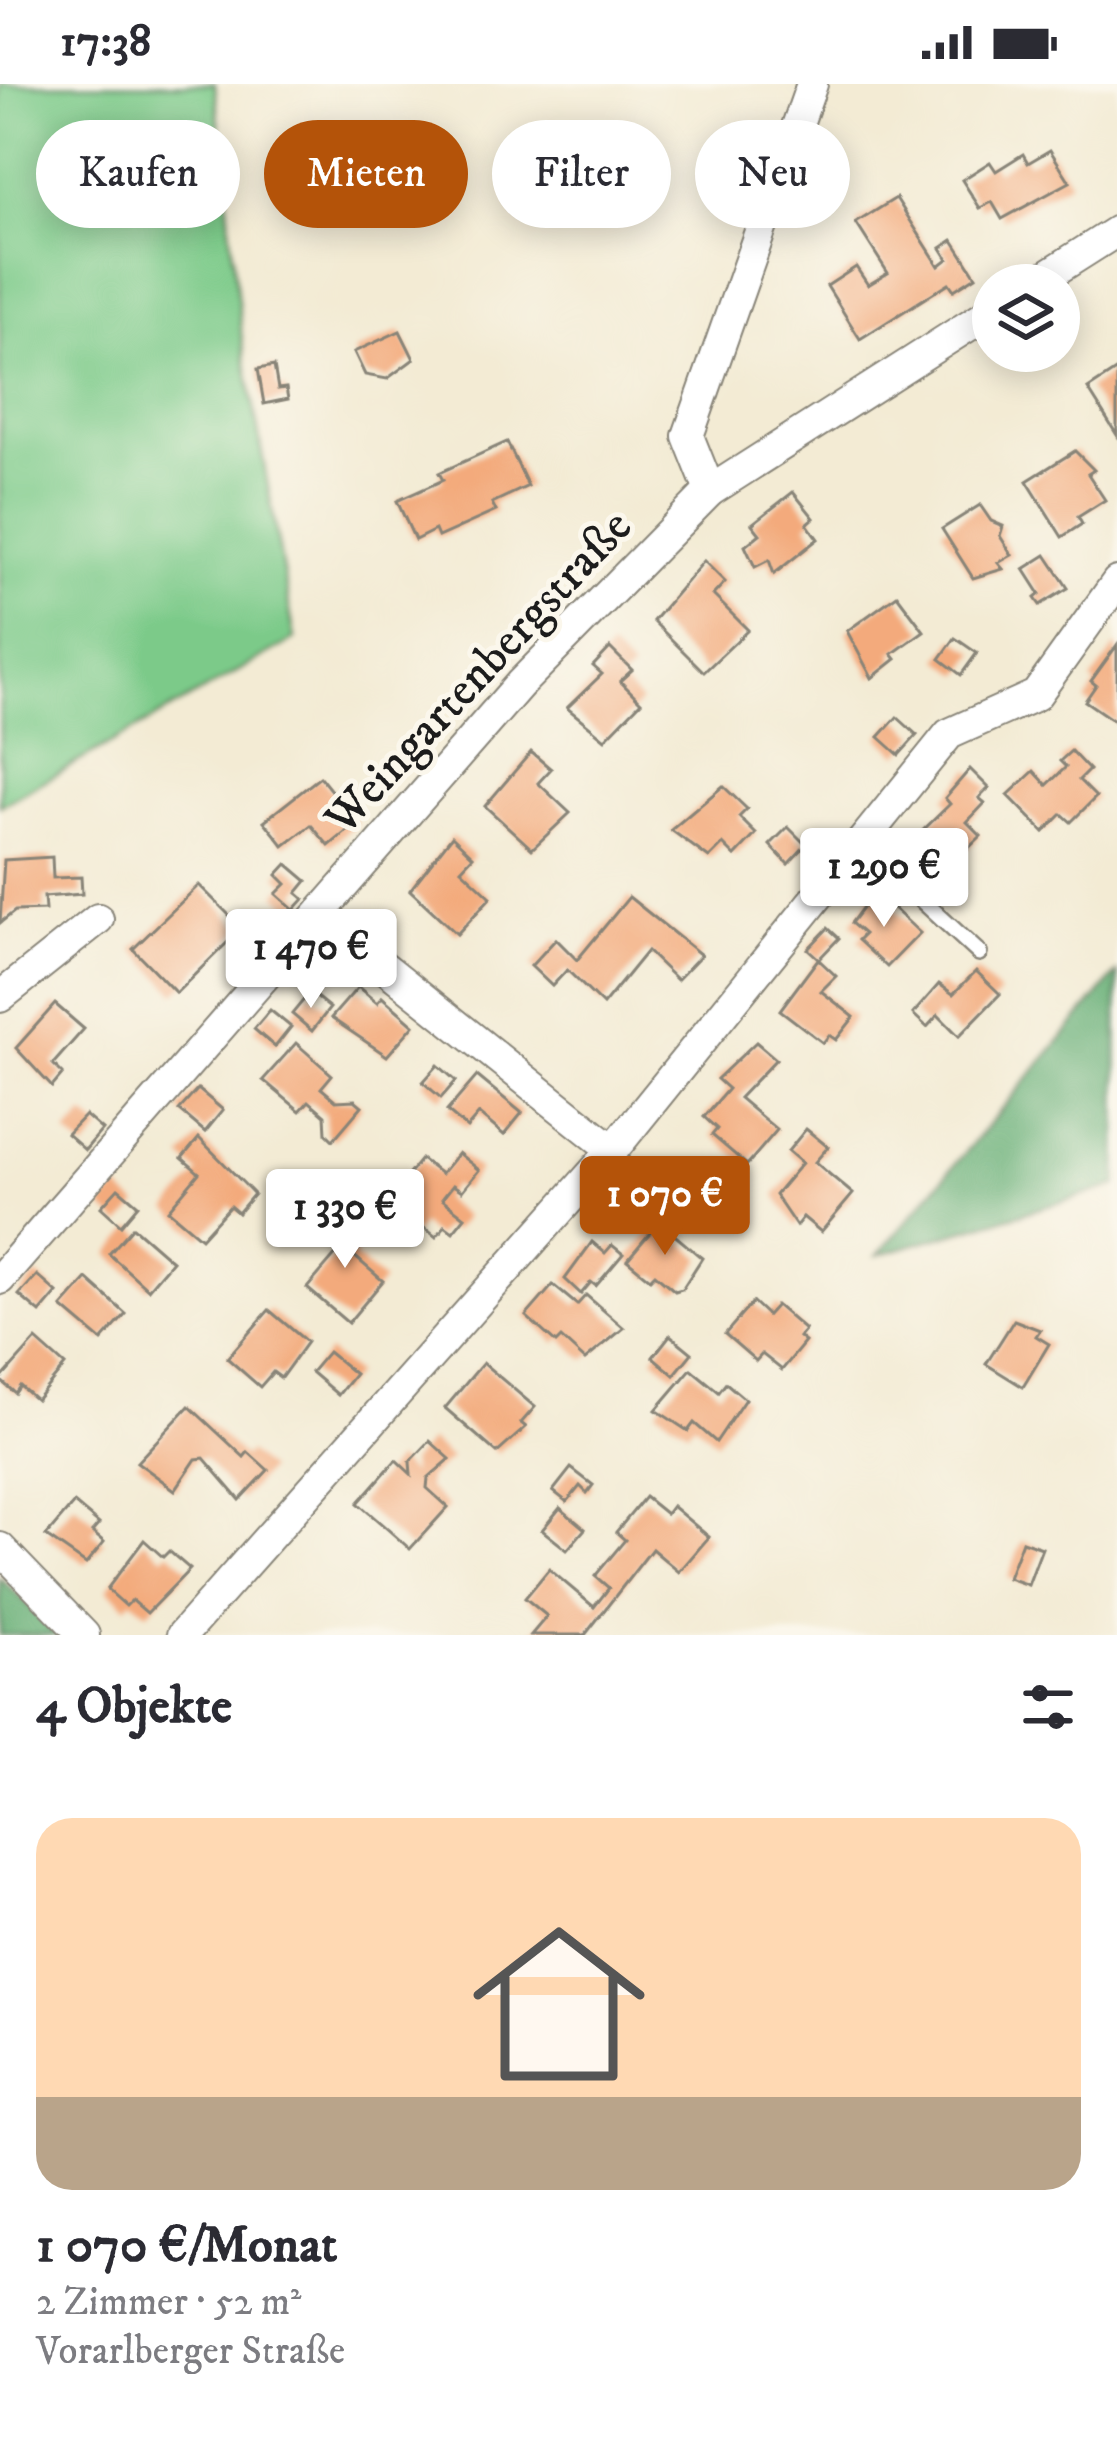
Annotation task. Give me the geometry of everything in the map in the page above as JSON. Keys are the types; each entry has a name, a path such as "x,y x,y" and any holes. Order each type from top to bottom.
{"street":[{"path":"710,491 688,436 812,84"},
{"path":"1065,264 1117,231"},
{"name":"Weingartenbergstraße","path":"0,1280 520,684 710,491 972,323"},
{"path":"182,1635 613,1150 949,734 1036,694 1117,582"},
{"path":"319,915 613,1150"},
{"path":"0,997 98,919"},
{"path":"0,1548 84,1635"}],"lane":[{"path":"861,844 979,953"}],"green space":[{"path":"0,84 215,84 219,120 36,120 36,228 230,228 242,340 295,639 0,806"},
{"path":"1117,973 1117,1186 878,1255"},
{"path":"0,1578 60,1635 0,1635"}],"building":[{"path":"1050,150 1070,182 1002,219 992,202 980,208 962,180 990,162 996,171 1023,154 1028,163"},
{"path":"896,198 939,266 948,259 941,248 953,240 972,270 972,279 954,290 949,283 860,339 827,286 856,267 868,285 888,273 856,223"},
{"path":"400,331 414,359 387,379 365,375 354,352"},
{"path":"274,366 278,389 286,388 288,399 264,404 258,369"},
{"path":"1117,370 1117,435 1088,389"},
{"path":"507,442 528,486 492,503 496,511 438,537 435,530 415,540 397,501 443,480 439,473"},
{"path":"1075,451 1094,470 1088,474 1105,500 1078,517 1082,524 1062,537 1027,481"},
{"path":"793,492 814,518 807,524 818,539 774,574 769,560 755,567 745,546 760,534 752,524"},
{"path":"980,505 991,521 1003,526 1000,536 1012,555 998,563 1003,569 973,578 942,529"},
{"path":"1046,555 1068,588 1040,605 1035,598 1040,594 1024,569"},
{"path":"704,561 725,582 713,595 748,630 704,672 653,621"},
{"path":"897,595 924,631 892,654 896,659 872,678 847,631"},
{"path":"955,638 977,653 961,675 940,659"},
{"path":"1117,645 1117,723 1085,701 1096,685 1091,681"},
{"path":"610,648 632,670 620,681 641,702 605,739 567,708 602,674 593,666"},
{"path":"897,717 917,735 899,755 879,737"},
{"path":"1071,751 1089,770 1079,780 1096,797 1071,822 1062,814 1044,832 1008,795 1034,771 1047,785 1066,767 1060,761"},
{"path":"531,752 551,769 538,783 570,813 532,849 485,806"},
{"path":"970,769 989,788 979,798 985,803 967,822 981,836 946,870 915,838 950,804 945,798"},
{"path":"320,777 357,823 329,846 311,825 284,846 264,821"},
{"path":"723,786 747,809 739,817 756,834 735,856 723,844 709,858 671,830"},
{"path":"788,827 806,845 788,864 770,845"},
{"path":"452,836 473,856 461,869 491,897 457,934 410,890"},
{"path":"52,857 53,878 81,877 82,894 44,897 45,910 15,911 0,923 4,860"},
{"path":"287,864 307,881 297,893 304,899 294,910 276,894 286,884 277,875"},
{"path":"199,885 242,928 176,993 133,949"},
{"path":"875,891 920,933 887,967 858,940 864,934 851,923"},
{"path":"629,897 701,955 677,980 647,951 603,1005 567,970 552,986 531,966 556,939 577,960"},
{"path":"828,928 839,938 819,959 808,949"},
{"path":"818,959 836,976 821,991 854,1017 836,1040 829,1035 823,1043 780,1010"},
{"path":"976,971 1000,994 959,1036 938,1015 927,1027 913,1014 939,984 953,994"},
{"path":"358,987 377,1003 382,997 414,1025 387,1056 331,1018"},
{"path":"310,992 330,1008 312,1031 292,1014"},
{"path":"55,1004 84,1029 53,1064 63,1074 52,1087 16,1048"},
{"path":"270,1010 291,1027 275,1047 254,1029"},
{"path":"756,1042 776,1059 739,1098 777,1130 747,1165 712,1135 717,1129 704,1117 728,1089 717,1079"},
{"path":"296,1043 332,1075 321,1088 336,1101 355,1100 362,1106 333,1140 326,1133 325,1115 309,1101 300,1111 263,1080"},
{"path":"438,1065 456,1081 441,1098 423,1082"},
{"path":"477,1076 522,1113 504,1135 479,1114 467,1128 447,1111"},
{"path":"198,1089 223,1110 205,1132 179,1110"},
{"path":"85,1115 102,1130 85,1150 67,1134"},
{"path":"806,1129 828,1147 815,1162 853,1194 821,1232 803,1217 796,1226 775,1195 802,1163 788,1151"},
{"path":"199,1138 254,1194 238,1213 230,1206 201,1238 168,1210 199,1173 182,1158"},
{"path":"458,1153 479,1170 462,1191 453,1185 442,1199 465,1217 453,1232 445,1226 436,1237 421,1225 414,1234 393,1218 408,1199 396,1190 421,1159 441,1174"},
{"path":"639,1183 659,1200 641,1221 621,1204"},
{"path":"118,1188 138,1205 121,1225 101,1207"},
{"path":"344,1213 371,1235 353,1255 383,1281 348,1323 307,1288 338,1252 322,1238"},
{"path":"659,1222 702,1258 682,1289 675,1291 655,1274 650,1279 627,1260"},
{"path":"133,1227 172,1261 148,1289 109,1254"},
{"path":"592,1242 605,1253 612,1245 623,1254 596,1286 591,1282 581,1294 565,1279"},
{"path":"37,1275 57,1293 40,1313 19,1295"},
{"path":"87,1279 126,1314 102,1341 62,1307"},
{"path":"553,1285 577,1305 586,1295 624,1328 585,1360 561,1338 556,1343 526,1316"},
{"path":"753,1302 767,1315 776,1305 805,1330 799,1337 805,1342 782,1370 762,1354 756,1361 725,1334"},
{"path":"269,1310 307,1342 281,1378 273,1372 260,1387 227,1358"},
{"path":"1014,1320 1040,1330 1036,1336 1049,1344 1023,1387 986,1364"},
{"path":"670,1335 692,1353 674,1375 653,1357"},
{"path":"36,1340 65,1366 36,1400 20,1386 15,1393 0,1380"},
{"path":"328,1352 355,1374 338,1395 311,1372"},
{"path":"483,1363 535,1407 521,1423 526,1427 497,1453 445,1408"},
{"path":"691,1369 719,1392 726,1383 745,1399 716,1442 694,1423 688,1431 656,1410"},
{"path":"189,1406 244,1457 248,1452 268,1470 240,1500 204,1458 196,1459 175,1490 137,1462"},
{"path":"430,1441 450,1459 428,1478 427,1488 448,1507 410,1549 358,1503 396,1460 411,1474 410,1462"},
{"path":"571,1468 593,1485 587,1493 580,1486 567,1502 553,1491"},
{"path":"645,1497 666,1514 672,1506 709,1537 679,1572 652,1549 585,1635 531,1635 547,1616 525,1598 549,1569 594,1607 609,1588 595,1576 625,1540 616,1532"},
{"path":"74,1503 99,1524 92,1532 104,1542 86,1564 46,1536"},
{"path":"560,1508 585,1529 567,1550 542,1530"},
{"path":"144,1540 163,1557 169,1551 190,1569 147,1613 132,1600 126,1606 107,1589"},
{"path":"1022,1541 1042,1548 1028,1585 1008,1578"}]}
